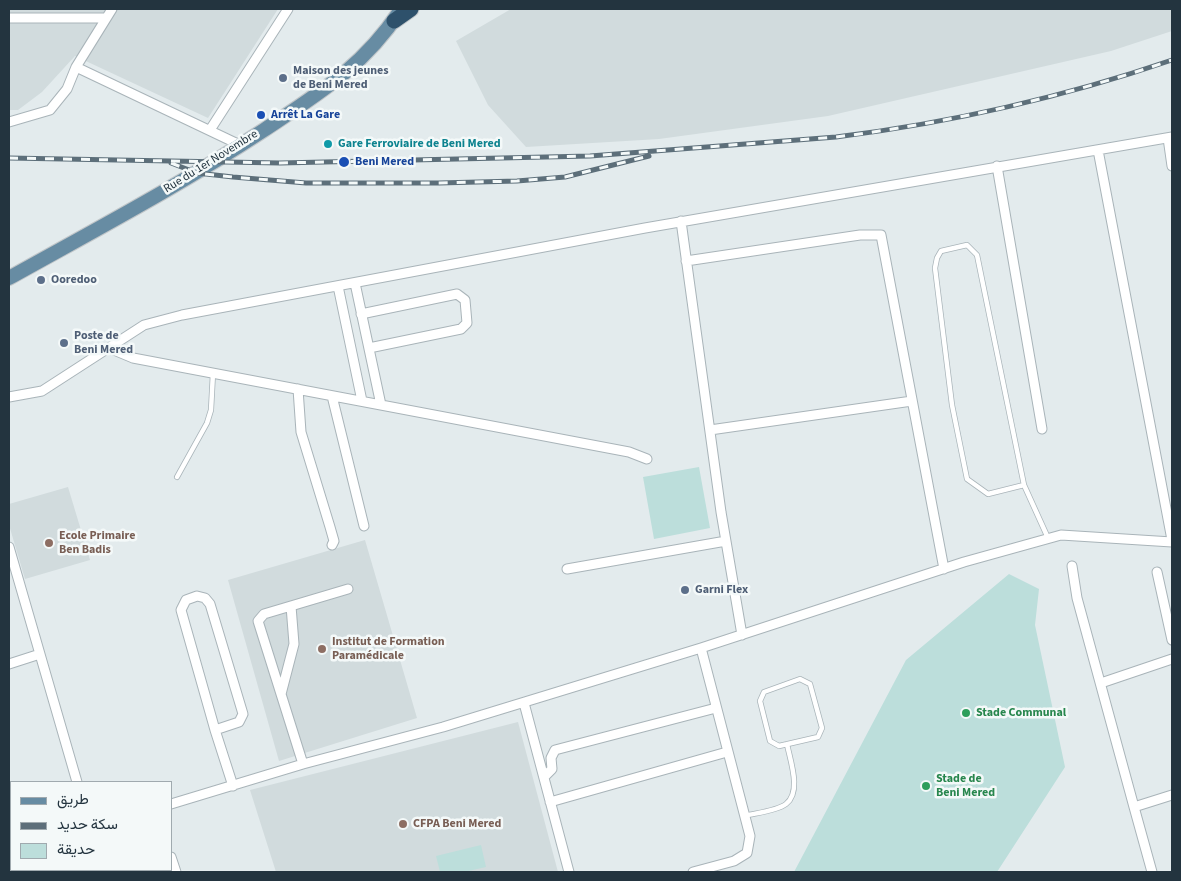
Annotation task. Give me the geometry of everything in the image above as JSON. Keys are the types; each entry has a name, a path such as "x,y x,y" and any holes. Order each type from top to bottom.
{"highway":[{"path":"398,15 411,9"}],"main road":[{"name":"Rue du 1er Novembre","path":"9,278 197,173 338,81 371,49 398,15"}],"street":[{"path":"9,122 50,110 67,89 76,67 112,9"},
{"path":"210,130 288,9"},
{"path":"9,18 106,18"},
{"path":"76,67 240,145"},
{"path":"9,398 42,391 144,325 182,315 355,284 681,221 1170,138 1172,166"},
{"path":"172,804 303,764 444,728 742,635 944,569 1061,534 1172,541 1098,150"},
{"path":"997,166 1042,429"},
{"path":"681,221 726,541 742,635"},
{"path":"686,261 860,236 880,235 944,569"},
{"path":"355,284 381,405"},
{"path":"338,286 362,401"},
{"path":"361,314 457,294 465,300 467,323 461,330 368,348"},
{"path":"109,348 133,358 629,452 647,460"},
{"path":"298,389 301,432 334,540 332,545"},
{"path":"332,396 364,526"},
{"path":"710,430 912,401"},
{"path":"567,568 726,541"},
{"path":"9,546 77,781"},
{"path":"1072,566 1077,598 1152,872"},
{"path":"1157,572 1172,640"},
{"path":"303,764 258,621 264,614 348,589"},
{"path":"214,730 239,722 243,714 210,604 205,598 197,596 184,602 182,613 214,730 233,786"},
{"path":"280,694 294,644 291,606"},
{"path":"693,872 734,861 747,853 750,836 743,816 700,648"},
{"path":"9,664 40,654"},
{"path":"1101,683 1172,659"},
{"path":"524,703 569,872"},
{"path":"544,777 552,769 551,758 555,750 716,708"},
{"path":"550,802 727,752"},
{"path":"1134,807 1172,795"},
{"path":"172,860 176,872"}],"lane":[{"path":"1024,485 988,494 967,479 952,404 935,268 941,251 967,245 977,255 1024,485 1048,538"},
{"path":"177,477 207,423 211,410 213,373"},
{"path":"800,679 810,684 822,728 818,737 787,744 779,746 770,741 760,701 764,692 800,679"},
{"path":"743,816 785,805 792,796 794,784 787,744"}],"shaded area":[{"path":"9,9 278,9 208,118 75,56 42,92 18,110 9,110"},
{"path":"511,9 1172,9 1172,31 1111,51 828,116 659,139 526,147 488,105 456,41"},
{"name":"Ecole Primaire Ben Badis","path":"68,487 90,560 25,579 9,525 9,504"},
{"name":"Institut de Formation Paramédicale","path":"365,540 417,718 279,761 228,580"},
{"name":"CFPA Beni Mered","path":"518,722 558,872 276,872 250,790"}],"green space":[{"path":"699,467 710,528 654,539 643,477"},
{"name":"Stade Communal","path":"1009,574 1039,589 1035,625 1065,767 997,872 794,872 906,660"},
{"path":"481,845 486,867 464,872 440,872 436,856"}],"railway":[{"path":"9,158 280,163 590,156 836,137 921,124 1006,107 1090,86 1172,60"},
{"path":"171,163 197,173 306,183 439,183 517,181 565,177 649,156"}],"place":[{"name":"Maison des jeunes de Beni Mered","path":"283,78"},
{"name":"Arrêt La Gare","path":"261,115"},
{"name":"Gare Ferroviaire de Beni Mered","path":"328,144"},
{"name":"Beni Mered","path":"344,162"},
{"name":"Ooredoo","path":"41,280"},
{"name":"Poste de Beni Mered","path":"64,343"},
{"name":"Ecole Primaire Ben Badis","path":"49,543"},
{"name":"Garni Flex","path":"685,590"},
{"name":"Institut de Formation Paramédicale","path":"322,649"},
{"name":"Stade Communal","path":"966,713"},
{"name":"Stade de Beni Mered","path":"926,786"},
{"name":"CFPA Beni Mered","path":"403,824"}]}
